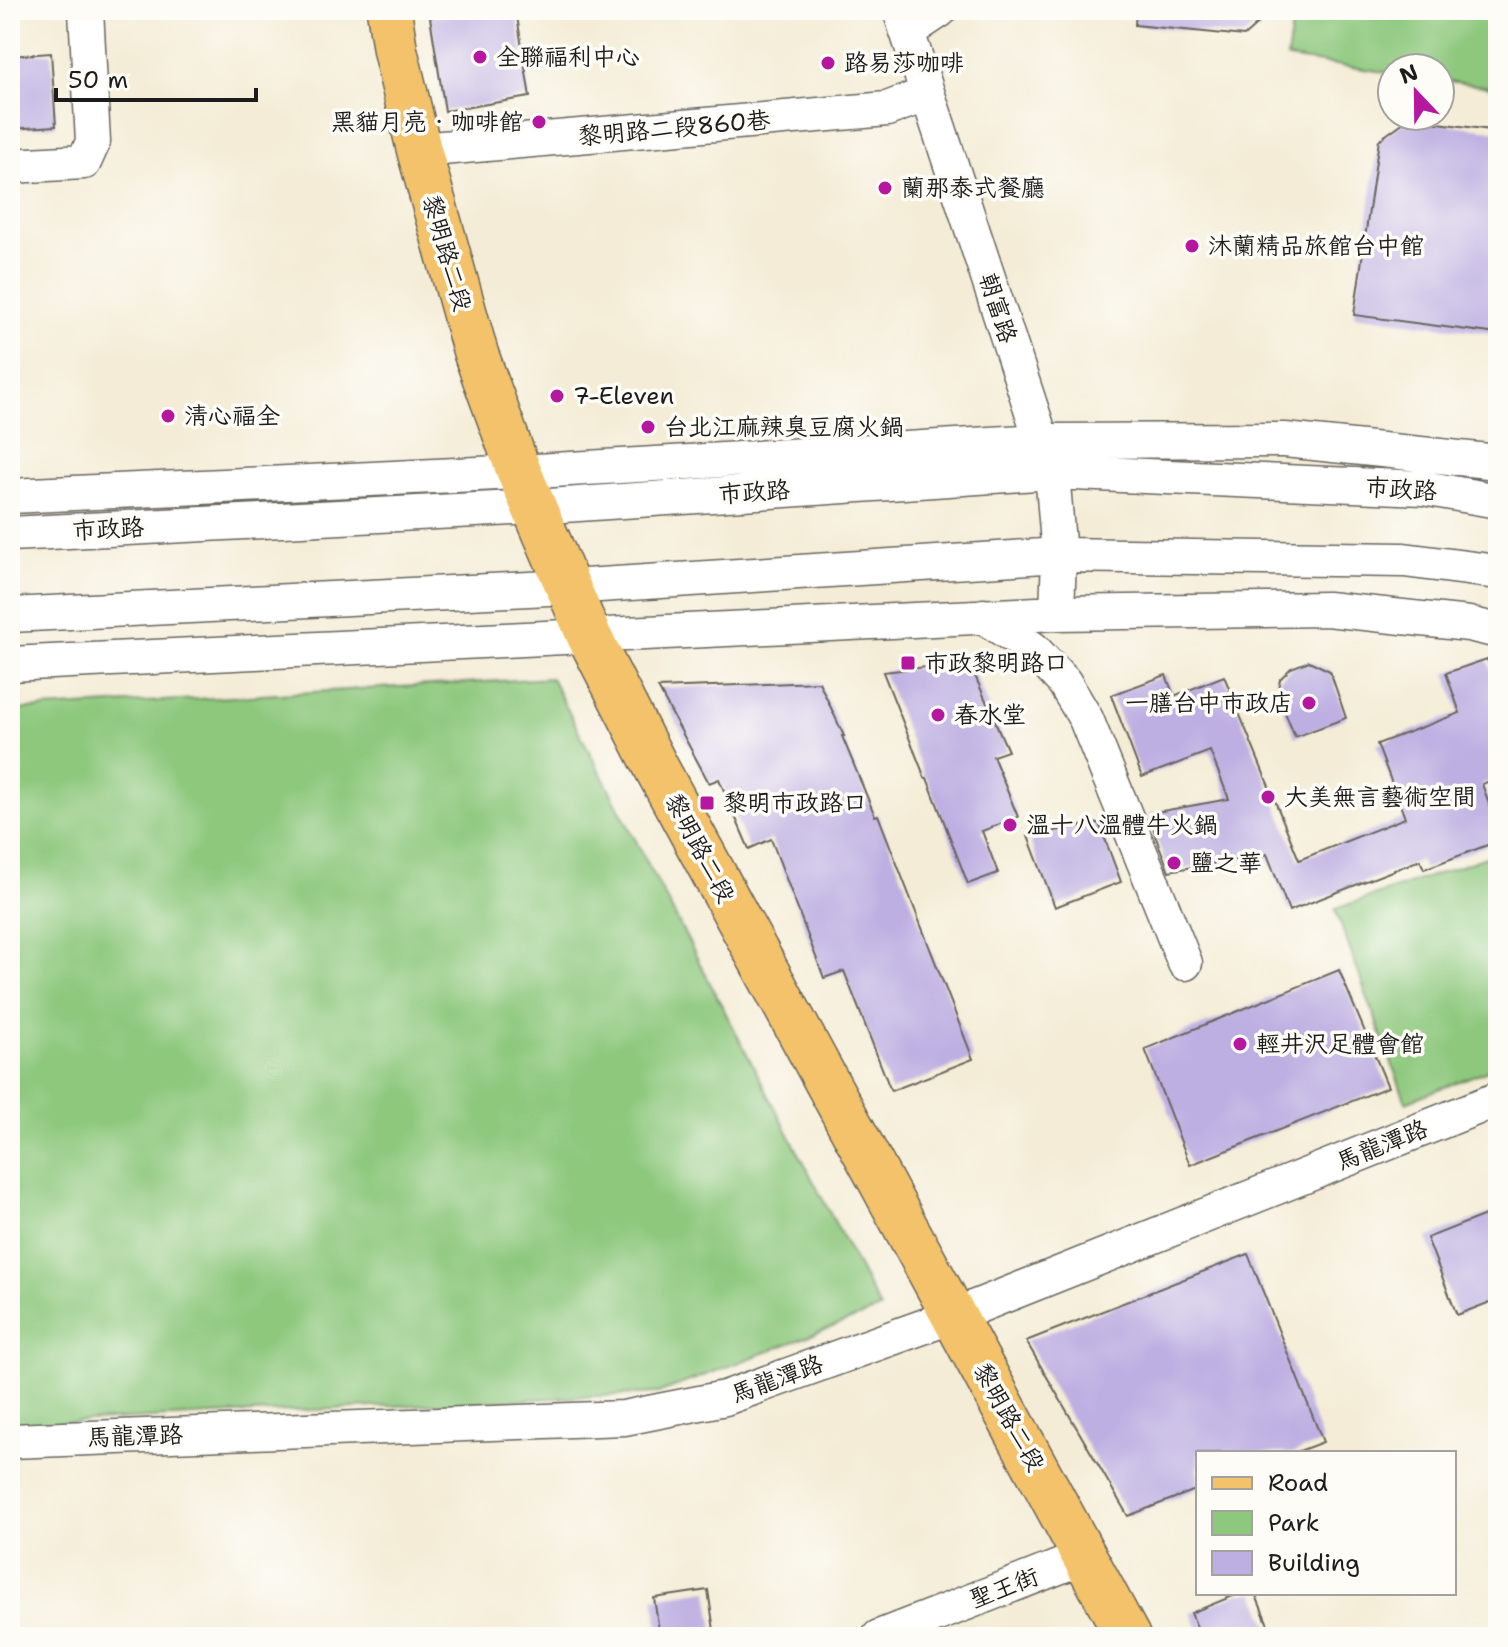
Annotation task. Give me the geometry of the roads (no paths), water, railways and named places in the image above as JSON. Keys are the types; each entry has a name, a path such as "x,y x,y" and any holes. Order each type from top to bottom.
{"main road":[{"name":"黎明路二段","path":"389,10 395,50 419,150 476,354 527,490 589,636 657,769 1128,1637"}],"street":[{"path":"10,166 84,162 93,142 86,10"},
{"path":"904,21 940,10"},
{"name":"朝富路","path":"904,21 1047,456 1059,555 1057,613"},
{"name":"黎明路二段860巷","path":"419,150 887,109 927,94"},
{"name":"市政路","path":"10,534 527,490 1285,440 1498,462"},
{"name":"市政路","path":"1047,456 1423,488 1498,501"},
{"name":"市政路","path":"10,496 527,490"},
{"path":"10,615 569,587 1059,555 1404,560 1498,572"},
{"path":"10,664 1057,613 1327,609 1469,624 1498,631"},
{"path":"983,616 1033,649 1064,682 1086,719 1185,963"},
{"name":"馬龍潭路","path":"10,1441 624,1418 725,1398 953,1316 1498,1099"},
{"name":"聖王街","path":"879,1637 1084,1557"}],"place":[{"name":"全聯福利中心","path":"480,57"},
{"name":"路易莎咖啡","path":"828,63"},
{"name":"黑貓月亮．咖啡館","path":"539,122"},
{"name":"蘭那泰式餐廳","path":"885,188"},
{"name":"沐蘭精品旅館台中館","path":"1192,246"},
{"name":"7-Eleven","path":"557,396"},
{"name":"清心福全","path":"168,416"},
{"name":"台北江麻辣臭豆腐火鍋","path":"648,427"},
{"name":"市政黎明路口","path":"908,663"},
{"name":"一膳台中市政店","path":"1309,703"},
{"name":"春水堂","path":"938,715"},
{"name":"大美無言藝術空間","path":"1268,797"},
{"name":"黎明市政路口","path":"707,803"},
{"name":"溫十八溫體牛火鍋","path":"1010,825"},
{"name":"鹽之華","path":"1174,863"},
{"name":"輕井沢足體會館","path":"1240,1044"}]}
